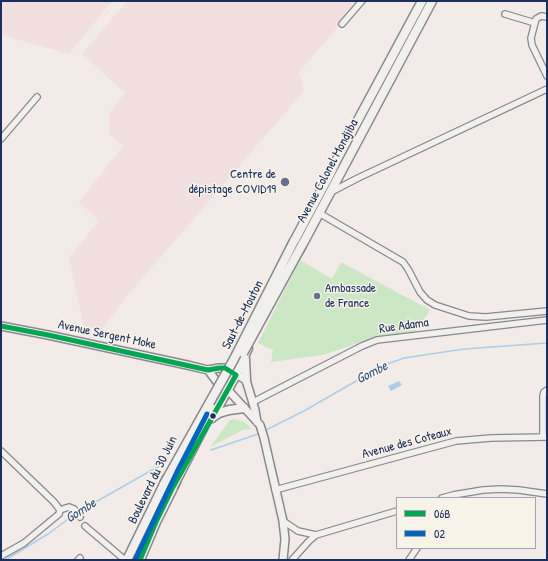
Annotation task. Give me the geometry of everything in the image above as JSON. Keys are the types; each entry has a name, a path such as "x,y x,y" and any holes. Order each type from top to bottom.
{"main road":[{"name":"Avenue Colonel Mondjiba","path":"228,390 336,161 422,1"},
{"name":"Avenue Colonel Mondjiba","path":"225,368 298,243 319,213 432,1"},
{"path":"323,188 330,192"},
{"name":"Saut-de-Mouton","path":"164,484 298,243"},
{"name":"Saut-de-Mouton","path":"173,487 298,243"},
{"name":"Avenue Sergent Moke","path":"1,326 208,370"},
{"path":"245,354 246,380 258,424 264,438 283,521 285,539 283,560"},
{"path":"231,357 242,362"},
{"path":"246,380 225,368 208,370 217,382 228,390 258,424"},
{"name":"Boulevard du 30 Juin","path":"126,560 201,411 225,368"},
{"name":"Boulevard du 30 Juin","path":"140,560 173,487 228,390"},
{"path":"210,394 222,401"},
{"path":"212,418 219,413 244,408"}],"street":[{"path":"342,24 362,1"},
{"path":"506,14 535,23"},
{"path":"547,18 541,16 536,19 531,41 547,76"},
{"path":"330,192 547,89"},
{"path":"1,139 37,97"},
{"path":"319,213 403,262 420,292 427,300 435,305 469,316 480,317 547,311"},
{"name":"Rue Adama","path":"253,402 362,346 377,340 547,320"},
{"path":"545,437 543,396 544,392 547,390"},
{"name":"Avenue des Coteaux","path":"275,490 456,441 491,438 545,437"},
{"path":"2,453 54,502 60,510"},
{"path":"452,496 483,490 501,489 547,494"},
{"path":"1,556 24,543 59,514 60,510 69,507 74,509 80,517"},
{"path":"292,560 309,540 316,535 396,511"},
{"path":"283,521 298,531 316,535"},
{"path":"85,526 126,560"},
{"path":"410,560 416,549"}],"shaded area":[{"path":"1,1 112,1 69,54 1,35"},
{"path":"127,1 360,1 299,72 304,91 127,296 99,333 90,326 87,330 82,329 83,323 69,258 99,221 79,202 123,146 110,135 110,112 125,93 82,54"}],"green space":[{"path":"300,260 332,279 341,262 430,310 414,334 373,338 323,355 271,362 273,350 258,343"},
{"path":"234,419 244,422 251,429 243,430 211,446 230,420"}],"water":[{"path":"399,381 402,385 391,391 388,386"}],"waterway":[{"name":"Gombe","path":"264,431 304,411 384,365 404,358 464,349 547,343"},
{"name":"Gombe","path":"211,450 261,433"},
{"name":"Gombe","path":"78,512 159,466"},
{"name":"Gombe","path":"5,560 48,534 75,514"}],"transit line":[{"name":"06B","path":"1,326 208,370"},
{"name":"06B","path":"140,560 173,487 236,375 225,368 208,370"},
{"name":"02","path":"135,560 177,472 207,414"}],"place":[{"name":"Centre de dépistage COVID19","path":"285,182"},
{"name":"Ambassade de France","path":"317,296"}]}
